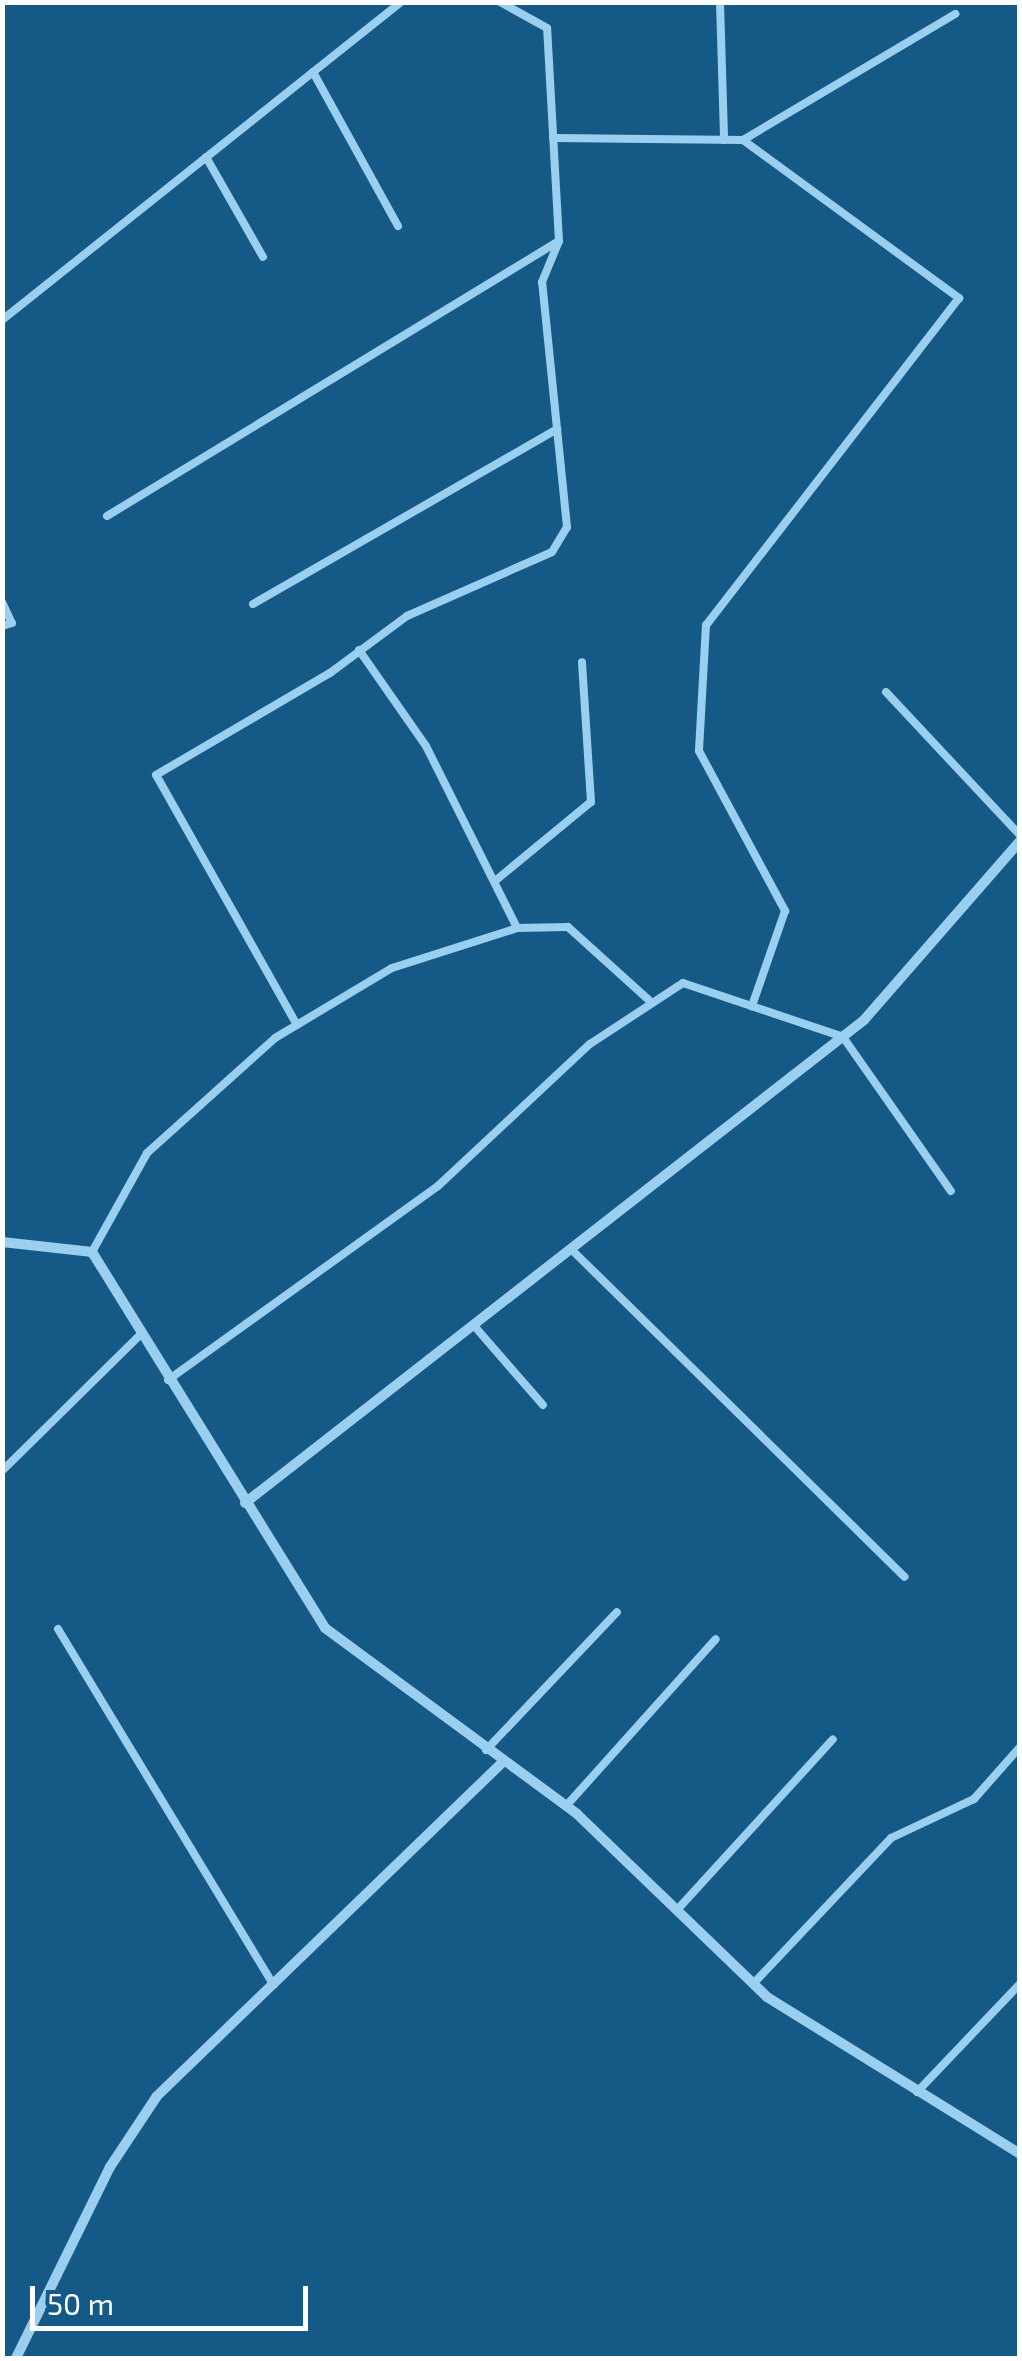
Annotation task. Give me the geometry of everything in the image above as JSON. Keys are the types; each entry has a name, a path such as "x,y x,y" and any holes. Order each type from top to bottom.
{"street":[{"path":"245,1503 575,1253 843,1037 1020,838"},
{"path":"2,1242 92,1252 324,1628 566,1806 753,1984 917,2092 1020,2154"},
{"path":"16,2358 110,2167 157,2096 503,1762"}],"lane":[{"path":"2,320 401,2"},
{"path":"297,1024 156,775 408,616 552,552 567,527 542,282 559,241 547,28 500,2"},
{"path":"720,2 724,140"},
{"path":"553,138 743,140 955,14"},
{"path":"313,72 398,226"},
{"path":"743,140 959,298 706,625 698,751 785,912 752,1006"},
{"path":"206,157 263,257"},
{"path":"107,516 559,241"},
{"path":"254,604 557,429"},
{"path":"2,602 12,624 2,626"},
{"path":"359,650 426,746 517,928"},
{"path":"495,881 591,802 582,662"},
{"path":"886,692 1020,838"},
{"path":"92,1252 147,1153 297,1024 392,968 517,928 568,927 652,1003"},
{"path":"168,1380 438,1186 590,1044 683,983 843,1037 951,1191"},
{"path":"575,1253 905,1577"},
{"path":"476,1328 543,1405"},
{"path":"3,1470 141,1334"},
{"path":"486,1750 617,1612"},
{"path":"58,1629 274,1985"},
{"path":"566,1806 716,1640"},
{"path":"677,1910 833,1739"},
{"path":"753,1984 892,1838 974,1799 1020,1747"},
{"path":"917,2092 1020,1984"}]}
